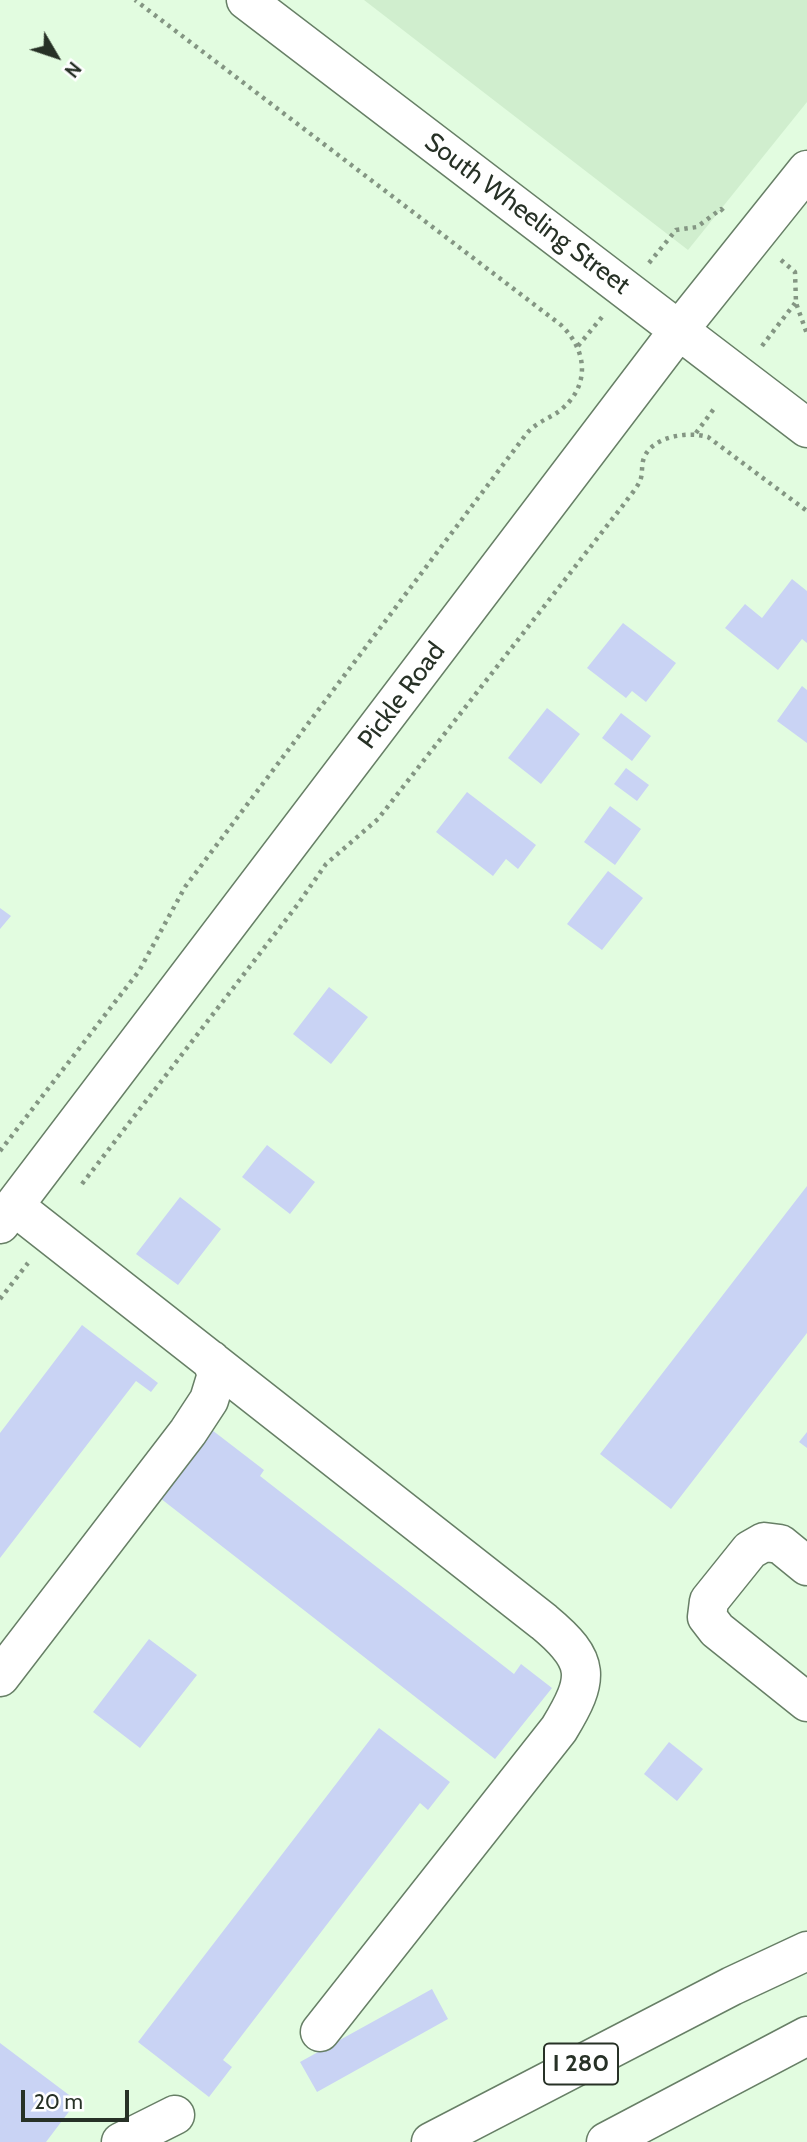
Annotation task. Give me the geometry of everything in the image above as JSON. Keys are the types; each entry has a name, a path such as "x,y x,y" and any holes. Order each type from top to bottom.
{"main road":[{"name":"South Wheeling Street","path":"246,0 290,13 680,330 807,428"},
{"name":"Pickle Road","path":"7,1215 680,330 807,170"},
{"path":"7,1215 211,1360 544,1622 573,1648 583,1675 574,1704 559,1729 320,2032"},
{"path":"0,1677 188,1432 209,1400 218,1374 211,1360"},
{"path":"807,1566 780,1544 764,1542 750,1550 709,1601 707,1616 717,1630 807,1702"},
{"path":"732,1986 807,1938"},
{"name":"I 280","path":"431,2142 732,1986 807,1951"},
{"path":"606,2142 807,2036"},
{"path":"121,2142 175,2115"}],"path":[{"path":"0,1151 139,971 185,887 502,465 536,424 567,404 582,378 582,358 578,346 561,326 135,0"},
{"path":"79,1188 299,904 315,878 338,852 378,819 615,515 640,480 644,457 651,448 675,436 696,433 708,436 807,511"},
{"path":"0,1299 31,1258"}],"shaded area":[{"path":"364,0 807,0 807,102 688,250"}],"building":[{"path":"792,579 807,591 807,643 802,639 778,670 725,628 745,604 762,618"},
{"path":"623,623 676,663 646,702 632,691 626,698 587,668"},
{"path":"802,686 807,690 807,743 777,721"},
{"path":"547,708 580,734 541,784 508,758"},
{"path":"621,713 651,736 632,761 602,738"},
{"path":"626,768 649,785 637,801 614,784"},
{"path":"467,792 536,845 518,869 506,859 493,876 436,832"},
{"path":"610,806 641,829 615,865 584,842"},
{"path":"608,871 643,898 602,950 567,924"},
{"path":"0,908 11,916 0,929"},
{"path":"329,987 368,1017 331,1064 293,1034"},
{"path":"267,1145 315,1182 290,1214 242,1177"},
{"path":"807,1186 807,1333 671,1509 600,1454"},
{"path":"180,1197 221,1229 178,1285 136,1254"},
{"path":"82,1325 158,1383 151,1392 136,1381 0,1558 0,1433"},
{"path":"212,1430 264,1470 260,1476 514,1674 521,1664 552,1688 495,1759 160,1498"},
{"path":"807,1432 807,1448 799,1442"},
{"path":"149,1639 197,1675 140,1748 93,1712"},
{"path":"379,1728 450,1782 428,1810 420,1803 223,2060 232,2067 209,2097 138,2042"},
{"path":"669,1742 703,1769 677,1801 644,1774"},
{"path":"432,1989 448,2019 317,2092 300,2062"},
{"path":"0,2043 77,2101 46,2142 0,2142"}]}
